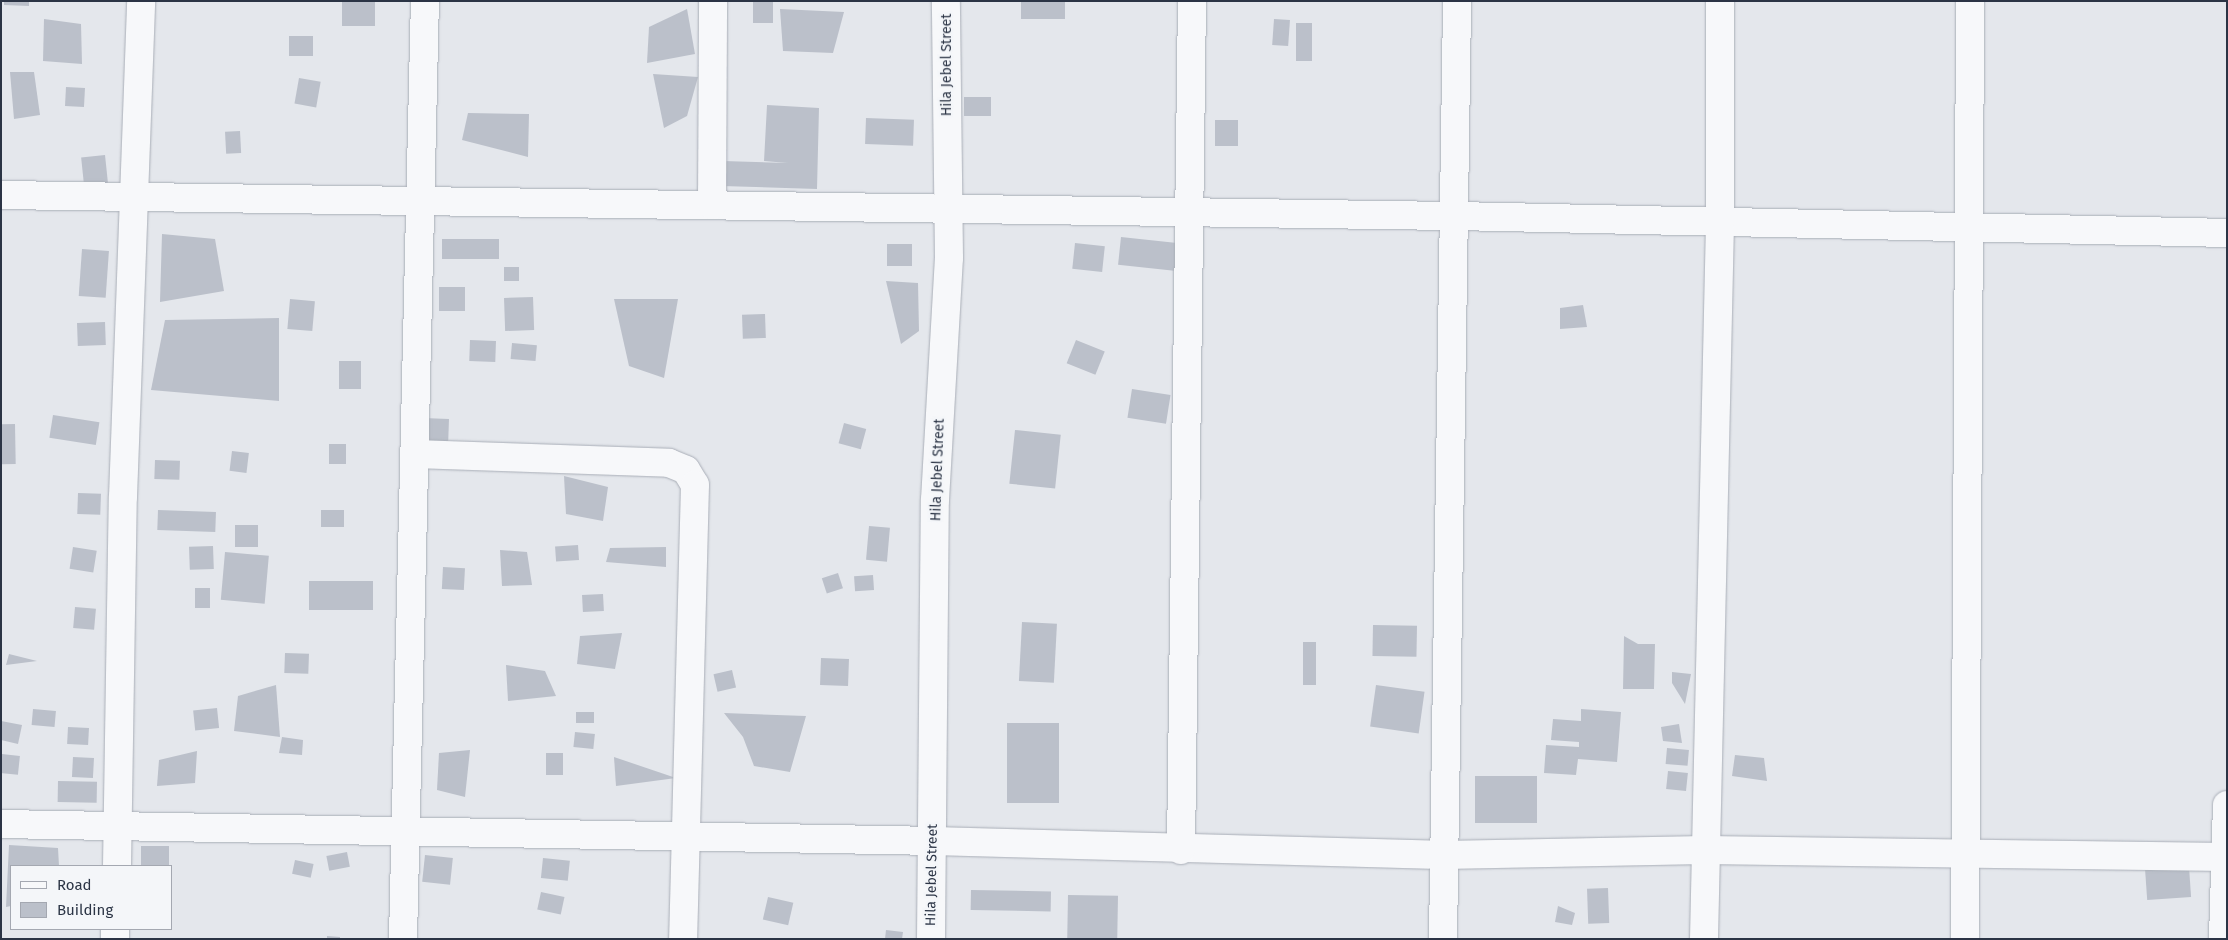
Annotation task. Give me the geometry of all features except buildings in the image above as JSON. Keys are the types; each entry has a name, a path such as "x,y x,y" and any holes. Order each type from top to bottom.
{"street":[{"path":"117,865 123,496 135,197 140,1"},
{"path":"403,939 425,1"},
{"path":"712,205 713,1"},
{"name":"Hila Jebel Street","path":"931,939 935,500 949,258 946,1"},
{"path":"1181,850 1192,1"},
{"path":"1443,939 1443,855 1456,216 1457,1"},
{"path":"1704,939 1720,223 1720,1"},
{"path":"1965,939 1970,1"},
{"path":"1,195 1456,216 2227,233"},
{"path":"415,454 669,463 686,470 696,485 684,939"},
{"path":"2223,939 2227,805"},
{"path":"1,824 405,833 933,841 1181,850 1443,855 1705,850 2226,857"}]}
